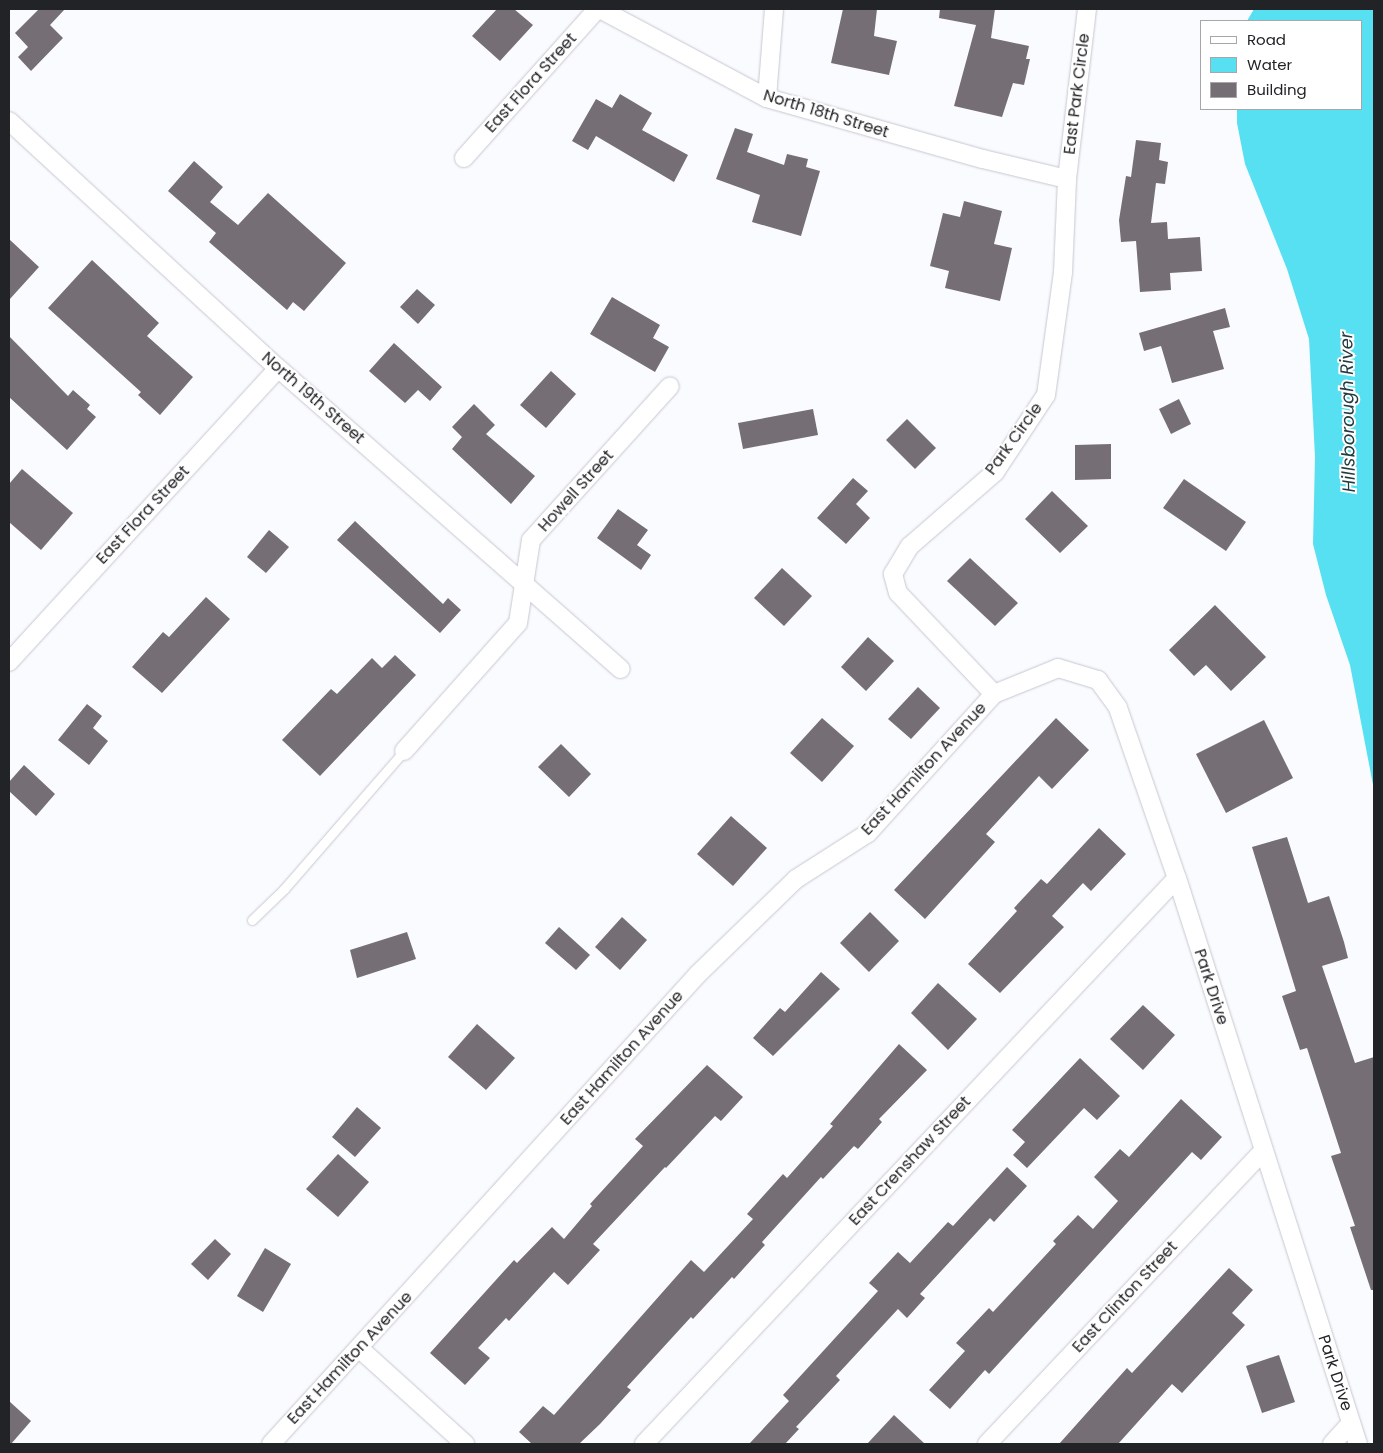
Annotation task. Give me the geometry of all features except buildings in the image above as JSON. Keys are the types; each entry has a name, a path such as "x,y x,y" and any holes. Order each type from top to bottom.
{"street":[{"name":"North 18th Street","path":"599,9 767,98 984,159 1067,179"},
{"name":"East Flora Street","path":"464,158 599,9"},
{"path":"767,98 774,9"},
{"name":"East Park Circle","path":"1067,179 1088,9"},
{"name":"North 19th Street","path":"9,121 278,368 621,669"},
{"name":"Park Circle","path":"994,694 898,593 893,574 910,546 995,472 1046,395 1064,272 1067,179"},
{"name":"East Flora Street","path":"9,662 278,368"},
{"name":"Howell Street","path":"404,751 518,623 531,540 670,386"},
{"name":"Park Drive","path":"994,694 1058,668 1098,680 1118,708 1177,878 1358,1444"},
{"name":"East Hamilton Avenue","path":"271,1444 360,1349 698,974 796,879 868,833 994,694"},
{"name":"East Crenshaw Street","path":"644,1444 1177,878"},
{"name":"East Clinton Street","path":"987,1444 1263,1151"},
{"path":"360,1349 465,1444"},
{"path":"1332,1444 1351,1423"}],"lane":[{"path":"252,920 284,889 404,751"}],"water":[{"name":"Hillsborough River","path":"1254,9 1374,9 1374,790 1350,665 1326,595 1313,544 1315,457 1309,339 1287,269 1245,164 1237,123 1237,110 1363,110 1363,20 1248,20"}]}
